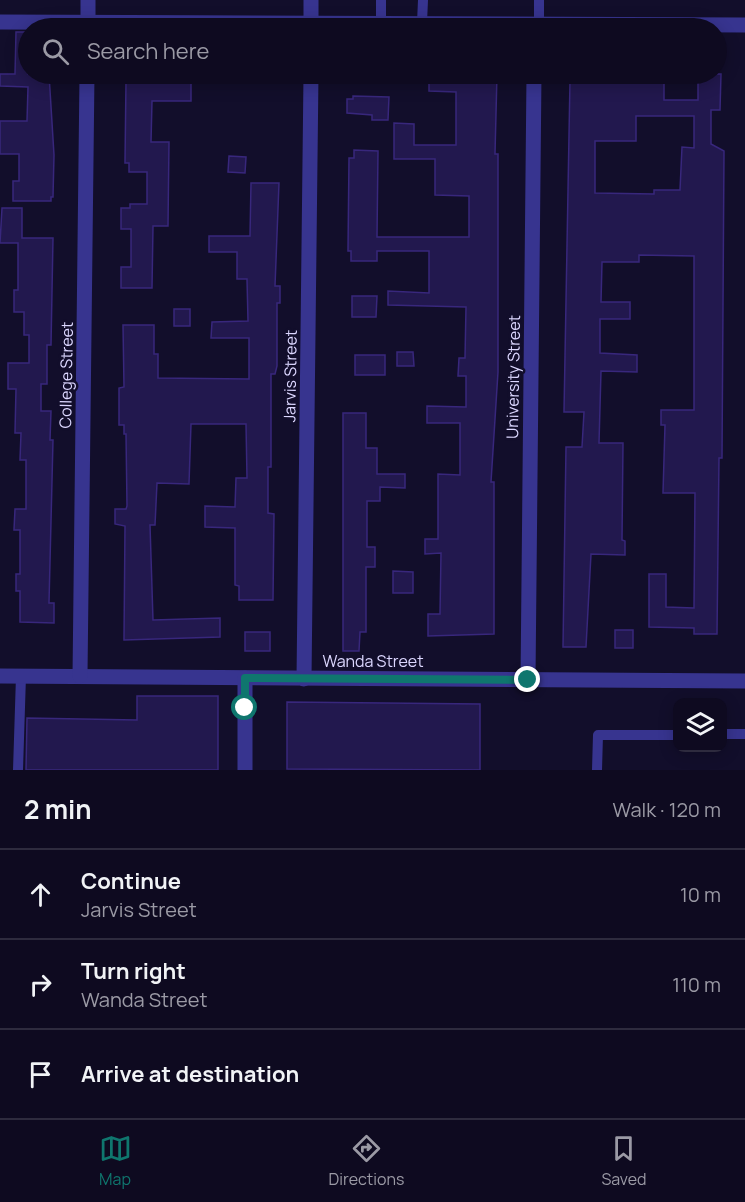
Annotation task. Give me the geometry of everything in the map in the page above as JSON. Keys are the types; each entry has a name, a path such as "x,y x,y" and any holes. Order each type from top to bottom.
{"street":[{"path":"88,0 88,18"},
{"path":"311,0 311,18"},
{"path":"0,22 18,23"},
{"path":"727,25 745,25"},
{"name":"College Street","path":"80,676 87,84"},
{"name":"Jarvis Street","path":"304,679 311,84"},
{"name":"University Street","path":"528,680 534,84"},
{"name":"Wanda Street","path":"0,676 745,681"},
{"path":"245,678 245,770"}],"lane":[{"path":"381,0 381,18"},
{"path":"422,18 423,0"},
{"path":"537,18 539,0"},
{"path":"18,770 21,676"},
{"path":"727,734 745,734"},
{"path":"597,770 598,735 673,735"}],"building":[{"path":"16,32 18,32 18,84 50,84 54,155 51,201 13,201 13,181 19,181 19,154 0,154 0,121 27,121 28,87 0,86 0,74 15,74"},
{"path":"126,84 191,84 191,101 152,101 151,142 169,142 168,226 153,226 152,288 121,288 121,267 131,267 131,229 121,229 121,208 130,208 130,204 147,204 147,172 129,172 129,163 125,163"},
{"path":"429,84 497,84 495,154 498,154 498,372 491,482 494,482 494,634 428,636 428,614 440,614 441,553 425,554 425,539 438,539 438,474 460,475 460,423 427,423 427,406 466,407 466,376 458,376 459,358 465,358 466,307 388,305 388,291 429,293 429,251 377,251 377,261 351,261 351,251 348,251 349,158 354,158 354,150 378,151 377,237 469,237 469,196 435,195 435,159 394,159 394,123 414,124 414,145 456,145 456,92 429,91"},
{"path":"570,84 664,84 664,100 698,100 698,84 721,84 720,110 711,110 711,144 724,151 722,458 719,458 717,634 694,634 694,628 649,627 649,574 666,574 666,607 694,608 695,493 663,493 665,425 661,425 661,410 694,410 694,256 639,255 639,262 602,262 601,302 630,302 630,319 600,319 600,353 637,355 637,372 601,371 599,443 623,443 622,540 625,541 625,555 591,554 586,647 563,647 566,447 582,447 584,412 564,412","holes":["636,116 694,116 694,148 682,147 680,190 654,190 654,194 595,193 595,141 636,141"]},
{"path":"353,96 389,97 388,120 372,120 372,115 347,113 347,99 353,99"},
{"path":"229,156 246,157 245,173 228,172"},
{"path":"251,183 279,183 275,286 280,286 280,303 277,303 277,366 275,374 271,374 271,467 268,467 268,513 274,514 273,600 239,600 239,586 235,585 235,528 205,527 205,506 235,507 236,478 247,478 246,424 191,424 189,484 157,483 155,525 150,525 153,620 220,618 220,637 124,640 125,526 115,524 115,509 126,509 127,506 126,434 124,434 124,425 119,425 119,388 124,387 123,325 154,325 154,354 158,354 158,378 249,379 249,338 211,338 212,322 248,321 247,279 237,279 237,252 209,252 209,236 250,236"},
{"path":"2,208 22,208 22,238 53,238 51,345 47,345 47,384 41,384 41,411 51,411 50,440 53,440 49,603 54,603 54,623 20,622 20,591 16,591 16,574 20,574 20,530 14,530 15,509 26,509 26,460 20,460 21,433 15,433 16,389 8,389 8,363 29,363 29,335 24,335 24,312 14,312 14,290 18,290 18,243 0,243"},
{"path":"352,296 377,296 376,317 352,317"},
{"path":"174,309 190,309 190,326 174,326"},
{"path":"397,352 413,352 414,366 397,366"},
{"path":"355,355 385,355 385,375 355,375"},
{"path":"343,413 366,413 366,448 377,448 377,474 405,474 405,488 380,487 380,501 367,501 367,547 375,547 375,567 366,567 366,632 360,632 359,651 343,651"},
{"path":"393,571 413,572 413,593 393,593"},
{"path":"615,630 633,630 633,648 615,648"},
{"path":"245,632 270,632 270,651 245,651"},
{"path":"137,696 218,696 218,770 26,770 27,718 137,720"},
{"path":"287,702 480,704 480,770 287,769"}],"route":[{"path":"245,708 245,678 528,680"}]}
